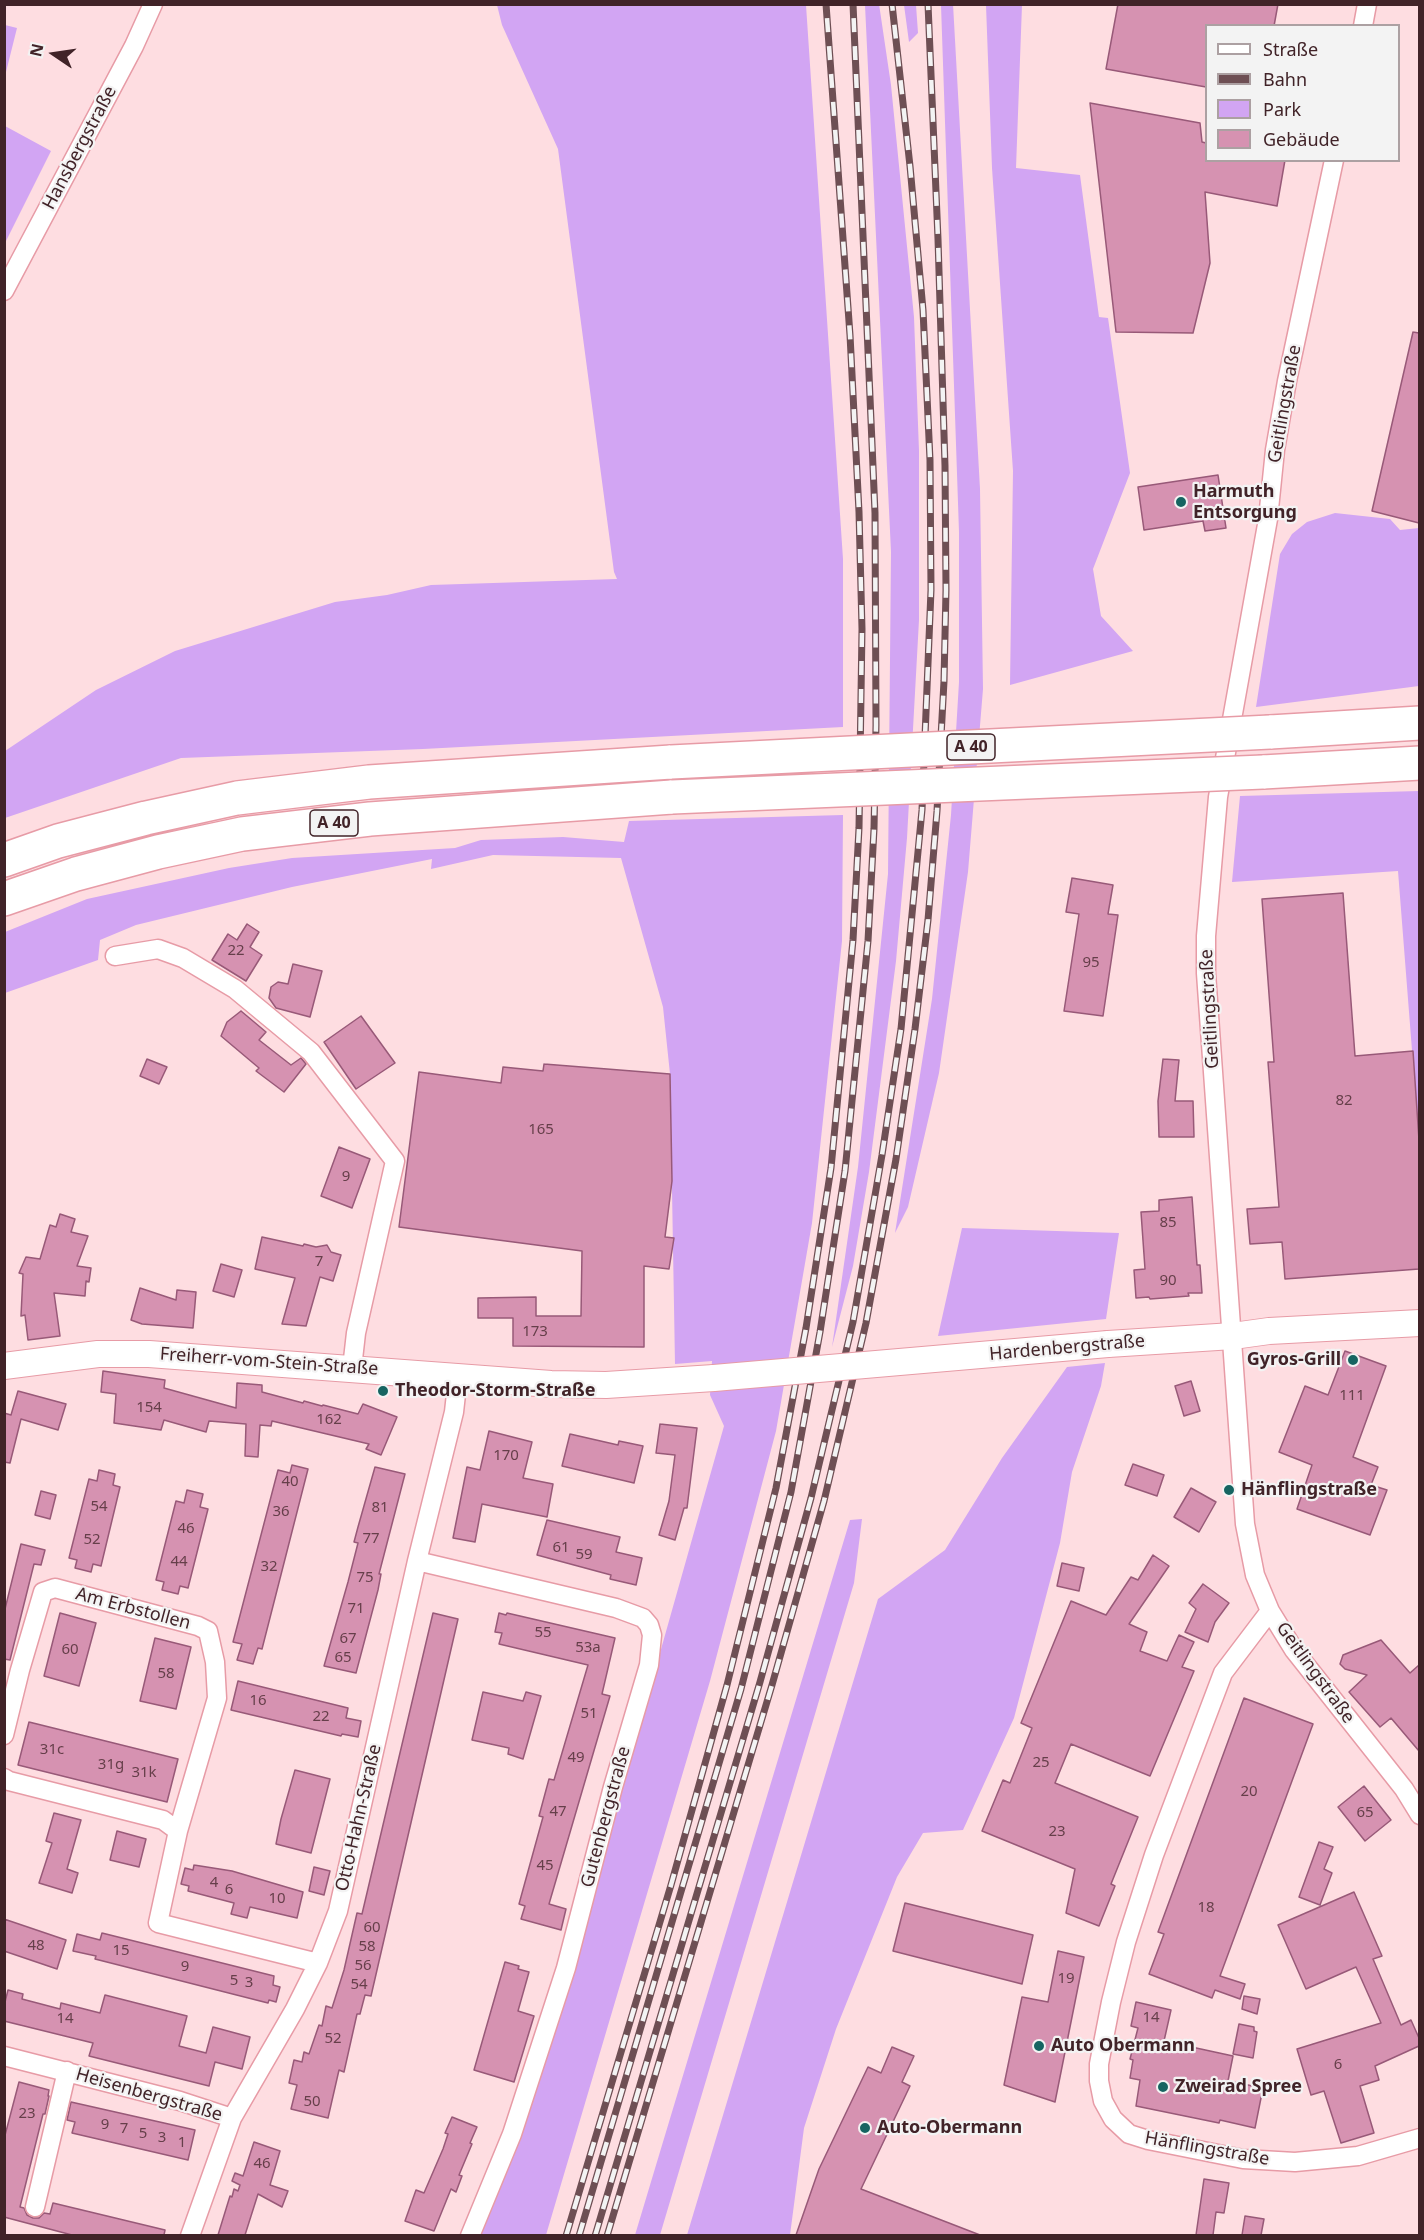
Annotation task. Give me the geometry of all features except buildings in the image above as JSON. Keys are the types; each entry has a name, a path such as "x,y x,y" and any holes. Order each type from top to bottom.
{"highway":[{"name":"A 40","path":"4,860 69,838 237,798 369,782 671,762 1419,723"},
{"name":"A 40","path":"4,899 76,874 158,852 242,834 370,819 672,797 1263,772 1419,763"}],"street":[{"name":"Hansbergstraße","path":"4,291 129,57 153,4"},
{"path":"1363,24 1367,4"},
{"name":"Geitlingstraße","path":"1334,162 1277,438 1268,519 1218,797 1206,936 1206,973 1245,1524 1255,1575 1270,1611 1294,1650 1404,1789 1419,1815"},
{"path":"115,956 158,949 183,957 235,989 311,1052 395,1161 356,1333 352,1368"},
{"name":"Hardenbergstraße","path":"714,1378 1108,1344 1419,1323"},
{"name":"Freiherr-vom-Stein-Straße","path":"4,1366 98,1354 149,1354 551,1384 606,1385 714,1378"},
{"name":"Otto-Hahn-Straße","path":"190,2235 232,2118 295,2009 318,1964 338,1911 417,1561 454,1412 458,1376"},
{"name":"Gutenbergstraße","path":"417,1561 616,1608 643,1618 652,1635 649,1665 613,1787 566,1968 512,2134 470,2235"},
{"name":"Am Erbstollen","path":"4,1735 12,1668 43,1592 54,1587 198,1626 208,1631 215,1662 217,1698 178,1831 158,1923 318,1964"},
{"name":"Hänflingstraße","path":"1270,1611 1223,1673 1154,1855 1126,1942 1111,2002 1099,2064 1099,2082 1103,2101 1113,2119 1130,2134 1148,2140 1243,2159 1295,2162 1358,2156 1419,2138"},
{"path":"4,1778 163,1820 178,1831"},
{"name":"Heisenbergstraße","path":"4,2056 200,2107 232,2118"},
{"name":"Heisenbergstraße","path":"34,2207 67,2072"}],"green space":[{"path":"879,4 891,85 914,317 919,451 919,620 907,838 896,961 869,1172 853,1266 832,1347 858,1167 888,874 891,552 865,5"},
{"path":"953,4 980,489 983,689 968,872 939,1073 908,1207 895,1233 932,999 951,815 959,682 959,532 941,5"},
{"path":"497,5 806,5 843,559 843,727 423,749 181,758 5,818 5,751 96,690 175,651 335,602 387,595 431,585 617,579 614,572 558,149 502,25"},
{"path":"904,5 916,5 918,33 909,42"},
{"path":"986,5 1022,5 1016,168 1080,175 1099,317 1108,318 1130,473 1093,569 1101,616 1133,651 1010,685 1013,471 992,168"},
{"path":"4,25 17,28 5,76"},
{"path":"5,126 51,151 5,243"},
{"path":"1335,513 1390,519 1400,530 1419,528 1419,686 1256,707 1280,554 1292,534 1307,522"},
{"path":"1419,791 1419,1140 1398,871 1232,882 1240,796"},
{"path":"843,815 842,941 812,1223 776,1431 710,1681 546,2235 478,2235 516,2141 574,1972 621,1791 724,1426 710,1395 712,1361 675,1364 670,1074 663,1007 621,858 493,855 431,869 432,859 292,887 136,925 100,940 98,960 5,993 5,932 87,899 229,868 292,858 455,848 481,840 563,837 624,842 629,821"},
{"path":"962,1228 1119,1233 1106,1319 938,1336"},
{"path":"1105,1363 1101,1386 1072,1472 1060,1543 1014,1718 963,1830 923,1833 897,1877 836,2029 804,2128 790,2235 687,2235 878,1599 945,1550 1002,1458 1067,1367"},
{"path":"862,1519 854,1583 660,2235 635,2235 850,1520"}],"railway":[{"path":"566,2236 671,1885 727,1685 776,1488 806,1328 831,1168 853,940 859,828 862,629 850,335 826,4"},
{"path":"579,2236 741,1689 791,1492 820,1332 845,1171 868,941 874,829 876,725 875,513 853,4"},
{"path":"595,2236 760,1682 811,1498 853,1322 901,1029 922,810 931,590 930,460 923,310 892,4"},
{"path":"607,2236 772,1685 824,1501 866,1323 896,1159 915,1029 928,920 937,811 946,590 945,466 928,4"}],"place":[{"name":"Harmuth Entsorgung","path":"1181,502"},
{"name":"Gyros-Grill","path":"1353,1360"},
{"name":"Theodor-Storm-Straße","path":"383,1391"},
{"name":"Hänflingstraße","path":"1229,1490"},
{"name":"Auto Obermann","path":"1039,2046"},
{"name":"Zweirad Spree","path":"1163,2087"},
{"name":"Auto-Obermann","path":"865,2128"}]}
